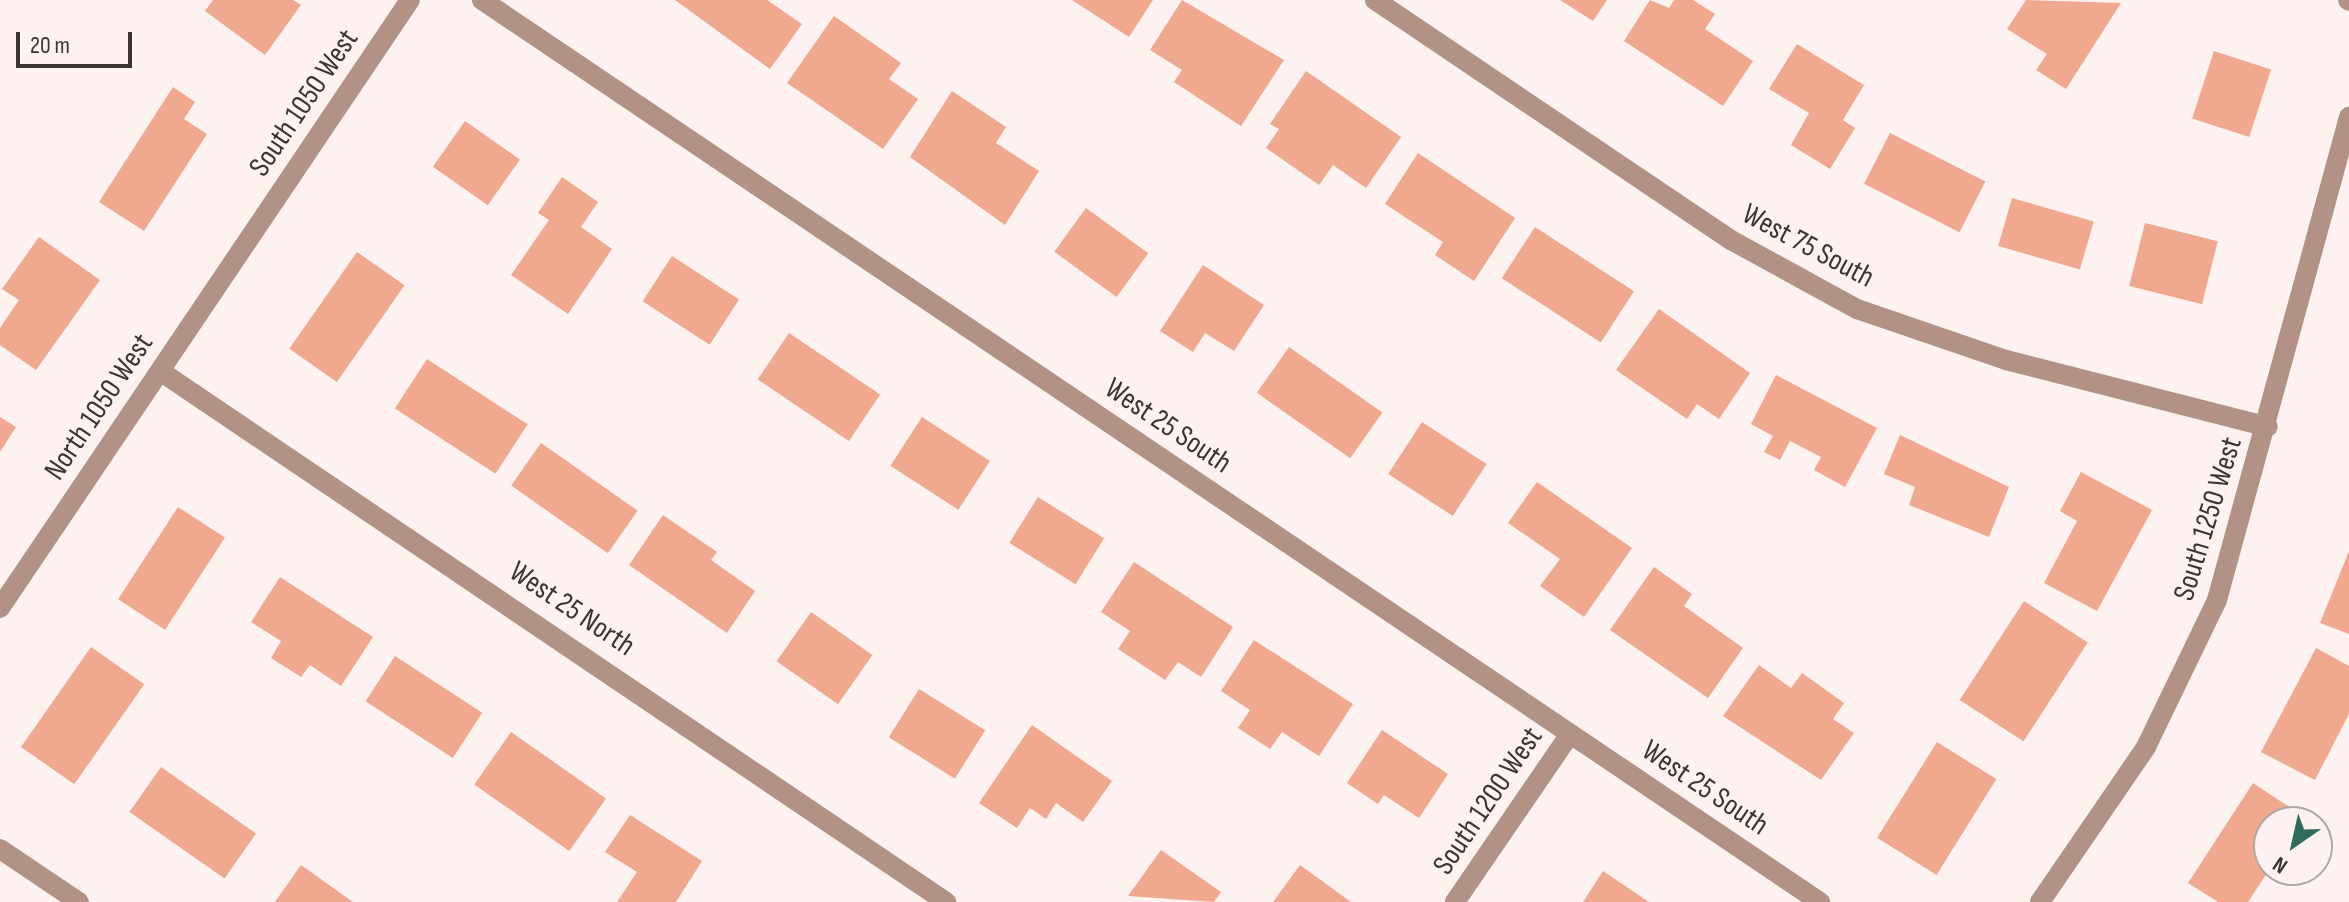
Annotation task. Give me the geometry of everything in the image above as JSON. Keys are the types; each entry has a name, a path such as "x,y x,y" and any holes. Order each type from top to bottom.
{"street":[{"name":"South 1050 West","path":"248,240 410,0"},
{"name":"West 25 South","path":"482,0 1820,902"},
{"name":"West 75 South","path":"1375,0 1731,240 1857,309 2006,360 2268,427"},
{"name":"South 1250 West","path":"2040,902 2146,747 2217,600 2268,427 2349,117"},
{"name":"North 1050 West","path":"0,608 248,240"},
{"name":"West 25 North","path":"160,371 946,902"},
{"name":"South 1200 West","path":"1455,902 1570,734"},
{"path":"0,849 79,902"}],"building":[{"path":"213,0 293,0 301,5 265,55 205,11"},
{"path":"675,0 767,0 802,24 770,69"},
{"path":"1072,0 1153,0 1129,37"},
{"path":"1182,0 1284,60 1241,126 1174,82 1182,70 1150,50"},
{"path":"1560,0 1607,0 1593,21"},
{"path":"1650,0 1669,8 1674,0 1693,0 1715,14 1705,29 1753,61 1723,106 1624,41"},
{"path":"2026,0 2121,3 2066,89 2036,70 2047,54 2007,29"},
{"path":"834,16 901,63 889,79 918,99 883,149 787,83"},
{"path":"1797,44 1864,85 1843,120 1855,128 1830,169 1791,145 1809,113 1769,89"},
{"path":"2214,51 2271,70 2249,137 2192,119"},
{"path":"1306,71 1401,137 1366,188 1333,165 1319,185 1266,148 1279,129 1270,124"},
{"path":"173,87 195,102 184,119 207,134 144,231 99,202"},
{"path":"952,91 1006,127 996,143 1039,171 1005,225 910,157"},
{"path":"465,121 520,159 488,205 433,167"},
{"path":"1890,133 1985,182 1959,232 1864,184"},
{"path":"1418,153 1515,218 1474,281 1435,255 1443,242 1385,204"},
{"path":"562,177 598,202 581,227 612,249 568,314 511,275 549,220 538,213"},
{"path":"2012,198 2094,221 2080,269 1998,246"},
{"path":"1086,208 1148,253 1117,297 1054,252"},
{"path":"2145,223 2218,241 2202,304 2129,286"},
{"path":"1535,227 1634,291 1601,342 1502,278"},
{"path":"39,237 100,280 36,370 0,345 0,328 19,300 2,289"},
{"path":"357,252 405,285 337,382 289,349"},
{"path":"672,256 739,300 710,345 643,301"},
{"path":"1203,265 1264,305 1234,351 1205,333 1193,352 1160,331"},
{"path":"1659,309 1750,373 1719,419 1697,404 1687,419 1616,370"},
{"path":"789,333 880,395 849,441 758,379"},
{"path":"1289,347 1382,412 1350,458 1257,393"},
{"path":"427,359 528,424 496,474 395,408"},
{"path":"1776,375 1877,428 1845,487 1814,470 1821,457 1790,441 1780,460 1764,452 1773,436 1751,424"},
{"path":"0,417 16,427 0,452"},
{"path":"922,417 990,461 958,510 890,466"},
{"path":"1422,422 1487,464 1453,516 1388,474"},
{"path":"1900,435 2009,487 1989,537 1909,505 1915,487 1884,474"},
{"path":"541,443 638,511 608,553 511,486"},
{"path":"2081,472 2152,510 2097,611 2044,583 2077,521 2060,511"},
{"path":"1537,482 1632,548 1584,617 1540,586 1560,559 1508,523"},
{"path":"1038,497 1104,538 1076,584 1009,543"},
{"path":"178,507 225,537 165,630 118,599"},
{"path":"663,515 717,552 711,560 755,591 727,633 629,565"},
{"path":"2349,551 2349,634 2320,623"},
{"path":"1134,562 1233,627 1201,677 1178,662 1165,680 1118,649 1130,631 1101,612"},
{"path":"1654,567 1692,594 1684,606 1743,648 1708,698 1610,630"},
{"path":"280,577 373,637 341,686 310,665 301,677 271,658 281,641 251,622"},
{"path":"2024,601 2088,642 2023,741 1960,700"},
{"path":"811,612 872,655 838,704 777,661"},
{"path":"1254,640 1353,704 1319,756 1282,732 1270,749 1238,728 1250,710 1221,691"},
{"path":"91,647 144,684 74,784 21,747"},
{"path":"2316,648 2349,666 2349,714 2315,780 2261,752"},
{"path":"395,656 482,713 453,758 366,701"},
{"path":"1759,665 1791,688 1802,673 1844,703 1833,719 1854,733 1821,780 1723,716"},
{"path":"919,689 985,730 955,779 889,737"},
{"path":"1032,725 1112,781 1083,822 1056,803 1046,819 1030,808 1017,828 979,803"},
{"path":"1382,730 1448,774 1419,818 1384,795 1378,804 1347,783"},
{"path":"511,732 606,799 569,851 474,784"},
{"path":"1937,742 1996,779 1936,875 1877,838"},
{"path":"161,767 256,834 224,879 129,812"},
{"path":"2253,783 2288,806 2253,806 2253,886 2258,886 2248,902 2218,902 2188,883"},
{"path":"630,815 702,861 676,902 617,902 637,872 605,852"},
{"path":"1161,850 1221,892 1214,902 1128,896"},
{"path":"301,865 353,902 275,902"},
{"path":"1300,865 1351,902 1273,902"},
{"path":"1603,871 1649,902 1583,902"}]}
